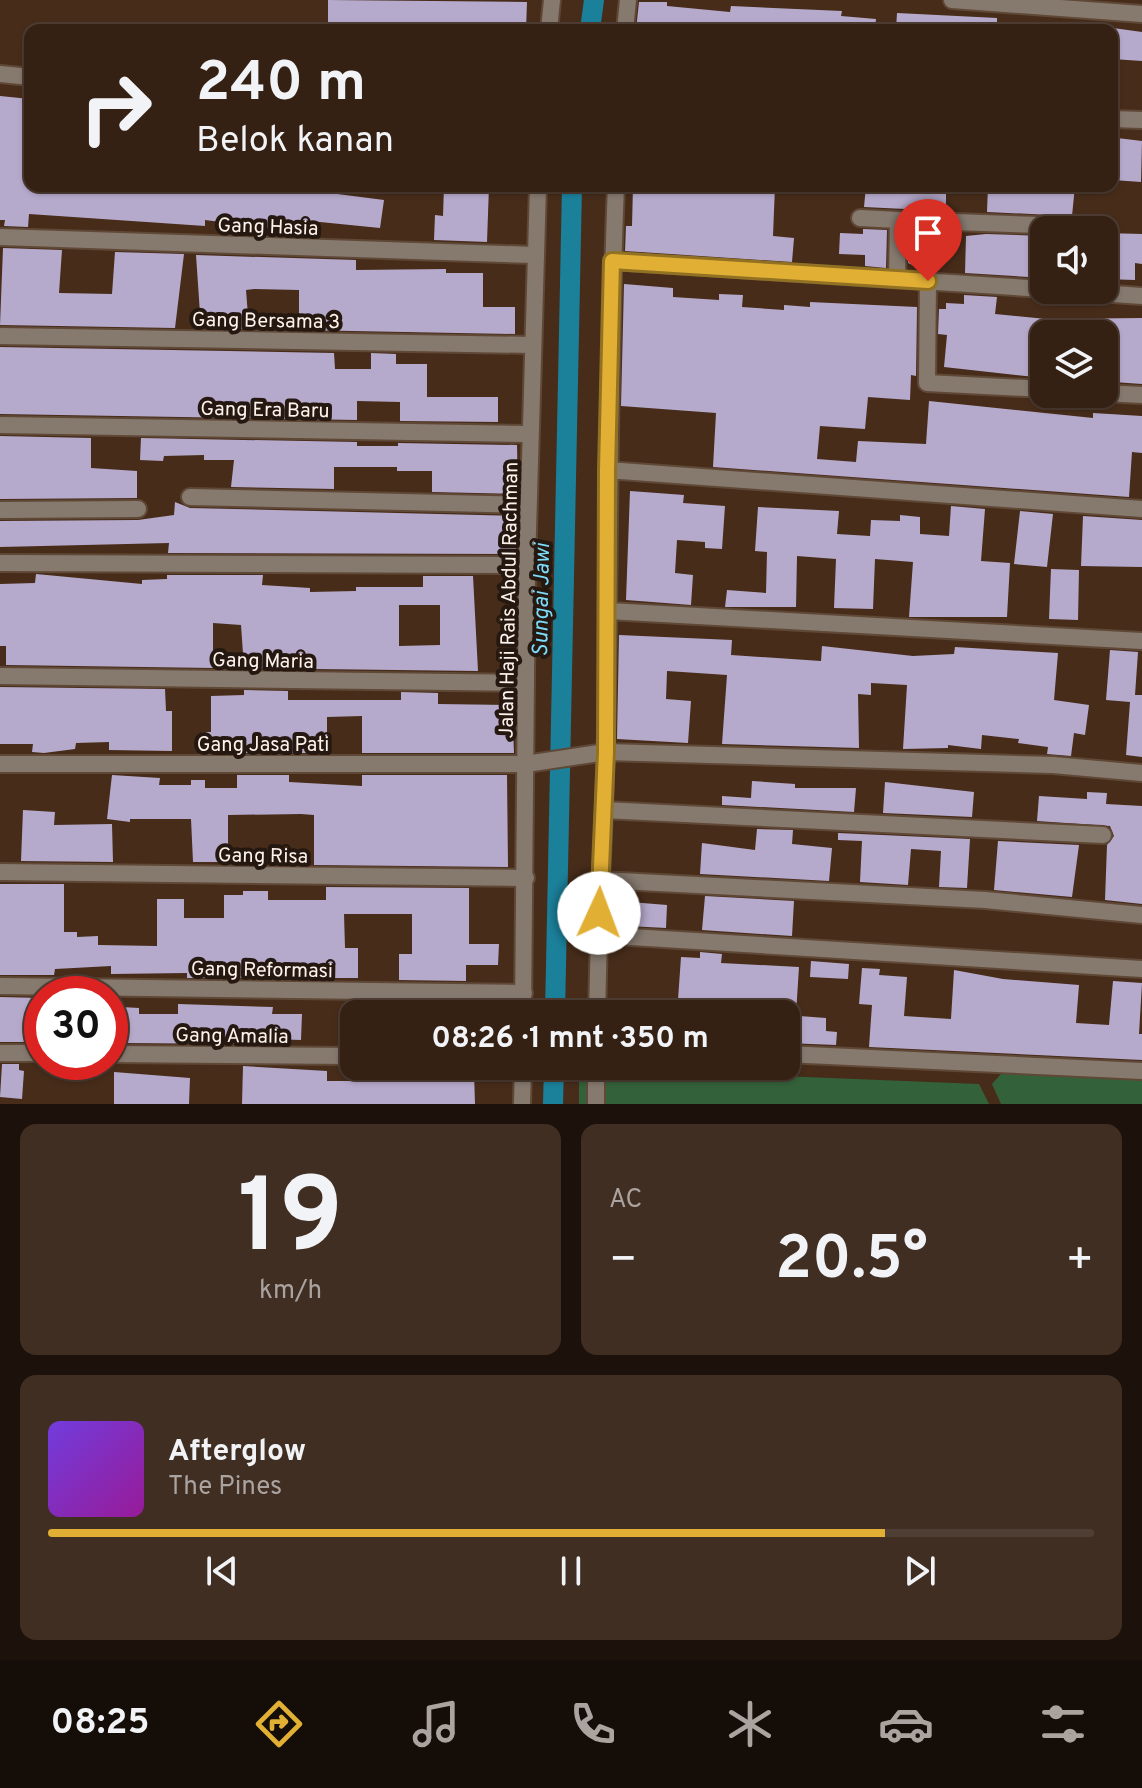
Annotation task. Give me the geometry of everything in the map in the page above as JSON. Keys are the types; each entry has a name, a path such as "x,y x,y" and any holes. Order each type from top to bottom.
{"street":[{"path":"550,24 552,0"},
{"path":"626,24 628,0"},
{"path":"952,0 1142,14"},
{"path":"0,74 24,76"},
{"path":"1118,119 1142,120"},
{"name":"Jalan Haji Rais Abdul Rachman","path":"524,1000 529,434 538,192"},
{"path":"597,1000 604,810 601,752 609,611 607,470 616,192"},
{"path":"860,218 1030,225"},
{"path":"897,279 898,220"},
{"name":"Gang Hasia","path":"0,237 534,255"},
{"path":"612,261 1030,288"},
{"path":"928,281 927,383 1030,388"},
{"path":"1118,294 1142,296"},
{"name":"Gang Bersama 3","path":"0,336 532,345"},
{"path":"1118,394 1142,395"},
{"name":"Gang Era Baru","path":"0,425 529,434"},
{"path":"607,470 1142,509"},
{"path":"190,497 528,505"},
{"path":"0,510 138,509"},
{"path":"0,563 527,565"},
{"path":"609,611 1142,641"},
{"name":"Gang Maria","path":"0,676 526,683"},
{"name":"Gang Jasa Pati","path":"0,764 526,764 601,752 1053,765 1142,773"},
{"path":"604,810 1103,835"},
{"name":"Gang Risa","path":"0,872 526,878"},
{"path":"601,880 985,900 1142,915"},
{"path":"599,935 1142,969"},
{"name":"Gang Reformasi","path":"0,986 524,993"},
{"path":"0,1053 24,1053"},
{"name":"Gang Amalia","path":"128,1054 340,1056"},
{"path":"800,1055 1142,1071"},
{"path":"522,1104 523,1080"},
{"path":"596,1080 596,1104"}],"green space":[{"path":"1008,1066 1142,1077 1142,1104 1001,1104 992,1084"},
{"path":"800,1077 979,1084 989,1104 579,1104 579,1080 800,1080"}],"building":[{"path":"328,0 527,2 526,24 328,24"},
{"path":"639,2 667,2 667,6 730,12 731,6 842,11 841,16 876,19 876,24 637,24"},
{"path":"897,13 997,18 997,24 896,24"},
{"path":"1118,29 1142,32 1142,61 1118,59"},
{"path":"0,96 24,98 24,192 322,192 384,200 380,228 310,221 309,233 205,220 205,226 29,214 28,227 4,226 5,220 0,220"},
{"path":"1118,138 1142,141 1141,182 1118,180"},
{"path":"444,192 489,192 487,242 434,240 435,215 443,216"},
{"path":"633,192 775,192 773,236 794,238 792,262 625,251 626,226 632,226"},
{"path":"865,192 946,192 946,211 864,207"},
{"path":"988,192 1074,192 1072,216 987,212"},
{"path":"863,229 887,230 886,268 865,266 865,255 839,254 840,233 863,234"},
{"path":"909,231 917,232 940,246 924,270 908,263"},
{"path":"1118,233 1142,234 1142,264 1135,263 1135,280 1118,279"},
{"path":"966,236 1030,236 1030,277 965,273"},
{"path":"3,248 62,250 59,293 112,294 115,252 184,254 175,328 0,325"},
{"path":"196,255 356,260 356,270 446,269 446,273 483,273 483,307 515,307 515,334 299,330 299,290 254,289 246,290 249,329 201,328"},
{"path":"624,284 673,288 673,297 719,300 719,294 743,295 742,307 784,310 784,305 810,307 810,302 917,307 916,376 911,375 910,400 868,397 865,429 820,426 817,459 856,462 858,441 926,444 929,401 1093,418 1093,413 1142,416 1142,453 1132,452 1129,497 713,467 716,413 621,406"},
{"path":"964,295 997,297 995,314 1046,319 1142,318 1142,384 1118,382 1118,320 1030,320 1030,376 944,367 947,335 938,334 939,309 946,309 946,303 964,304"},
{"path":"0,347 334,353 335,369 371,369 371,353 396,354 396,364 427,364 427,397 498,397 498,422 400,421 400,402 357,401 357,420 0,414"},
{"path":"0,436 91,438 91,468 137,471 137,498 0,499"},
{"path":"141,438 357,442 357,446 398,446 398,443 517,445 518,494 432,492 432,471 397,471 397,467 334,467 334,489 231,487 234,460 204,460 204,455 164,456 163,461 140,460"},
{"path":"630,491 684,495 683,503 725,506 722,549 705,548 705,542 677,540 675,573 693,575 691,605 626,600"},
{"path":"175,502 190,508 517,516 516,554 168,553 169,543 0,547 0,521 138,520 174,515"},
{"path":"951,506 985,509 981,561 1010,563 1007,617 909,617 913,562 875,559 873,609 834,608 836,559 797,556 796,607 725,607 727,590 766,593 767,552 755,551 758,507 839,511 837,534 870,536 871,520 900,521 900,515 920,517 920,534 949,536"},
{"path":"1020,511 1053,514 1047,567 1014,564"},
{"path":"1083,516 1142,520 1142,567 1081,566"},
{"path":"1051,569 1079,570 1078,620 1049,619"},
{"path":"36,574 142,584 142,580 167,579 167,575 263,575 262,585 310,588 310,592 356,591 356,587 423,587 423,576 473,576 478,671 244,668 241,625 213,623 213,668 6,665 6,646 0,646 0,584 35,583","holes":["399,605 440,605 440,645 399,646"]},
{"path":"619,635 732,640 731,655 821,661 822,646 913,656 954,654 955,647 1058,653 1054,700 1089,705 1085,735 1074,733 1071,756 1047,754 1048,747 1018,743 1019,739 982,735 981,749 948,745 948,748 903,749 907,685 871,683 871,695 858,694 859,748 722,744 727,675 667,671 666,699 691,701 688,743 617,739"},
{"path":"1110,650 1138,652 1135,695 1142,695 1142,757 1126,755 1130,702 1106,700"},
{"path":"0,687 165,689 166,711 172,711 172,751 109,750 109,742 76,743 75,749 44,753 32,752 33,744 0,744"},
{"path":"244,690 288,691 288,700 401,700 401,692 438,693 438,704 512,705 514,753 362,753 362,716 327,717 327,753 202,753 202,732 211,732 211,696 244,695"},
{"path":"112,775 160,778 159,785 191,785 191,780 205,780 205,788 237,788 237,775 289,775 289,782 362,786 362,775 507,775 508,867 314,865 314,815 301,814 228,815 228,862 193,862 191,819 130,819 130,822 107,819"},
{"path":"752,781 795,784 795,788 856,788 854,812 722,805 722,796 751,798"},
{"path":"885,782 974,792 972,817 883,813"},
{"path":"1087,792 1107,793 1106,804 1142,806 1142,904 1105,900 1107,845 1114,836 1110,826 1037,821 1039,796 1087,799"},
{"path":"23,810 55,812 54,825 112,824 113,862 21,861"},
{"path":"757,829 793,830 792,844 832,848 829,881 700,874 702,843 755,850"},
{"path":"838,833 970,839 967,888 939,887 941,851 911,849 908,885 860,882 862,841 838,840"},
{"path":"998,841 1079,845 1072,897 994,890"},
{"path":"0,884 64,884 64,932 77,932 77,937 98,936 98,945 157,946 157,899 184,899 184,918 224,918 224,895 243,895 243,891 268,891 268,900 326,900 326,887 469,888 469,944 499,944 498,965 466,965 466,981 399,980 399,954 412,954 412,914 344,914 345,948 358,948 358,978 187,978 187,973 111,974 111,966 55,969 54,975 0,975"},
{"path":"705,896 794,901 792,936 702,930"},
{"path":"630,902 667,905 666,928 628,926"},
{"path":"700,952 722,954 721,963 799,967 797,1000 678,1000 681,957 700,958"},
{"path":"811,961 849,964 848,979 810,977"},
{"path":"862,968 880,969 879,975 907,977 904,1016 951,1019 954,970 1003,979 1079,985 1076,1023 1109,1025 1113,981 1142,983 1139,1034 1142,1034 1142,1060 869,1047 872,1005 859,1004"},
{"path":"0,997 24,998 24,1042 0,1042"},
{"path":"178,1004 273,1007 272,1014 302,1014 301,1040 272,1039 272,1044 128,1043 128,1007 139,1008 139,1014 178,1014"},
{"path":"800,1016 826,1018 826,1031 837,1032 836,1045 800,1044"},
{"path":"2,1064 19,1064 19,1070 24,1071 22,1099 0,1097"},
{"path":"243,1066 327,1071 327,1081 474,1080 475,1104 242,1104"},
{"path":"128,1073 190,1078 189,1104 114,1104 114,1080 128,1080"}],"waterway":[{"name":"Sungai Jawi","path":"591,24 594,0"},
{"name":"Sungai Jawi","path":"555,1000 572,192"},
{"name":"Sungai Jawi","path":"553,1104 554,1080"}],"route":[{"path":"599,913 609,611 607,470 612,261 928,281"}]}
